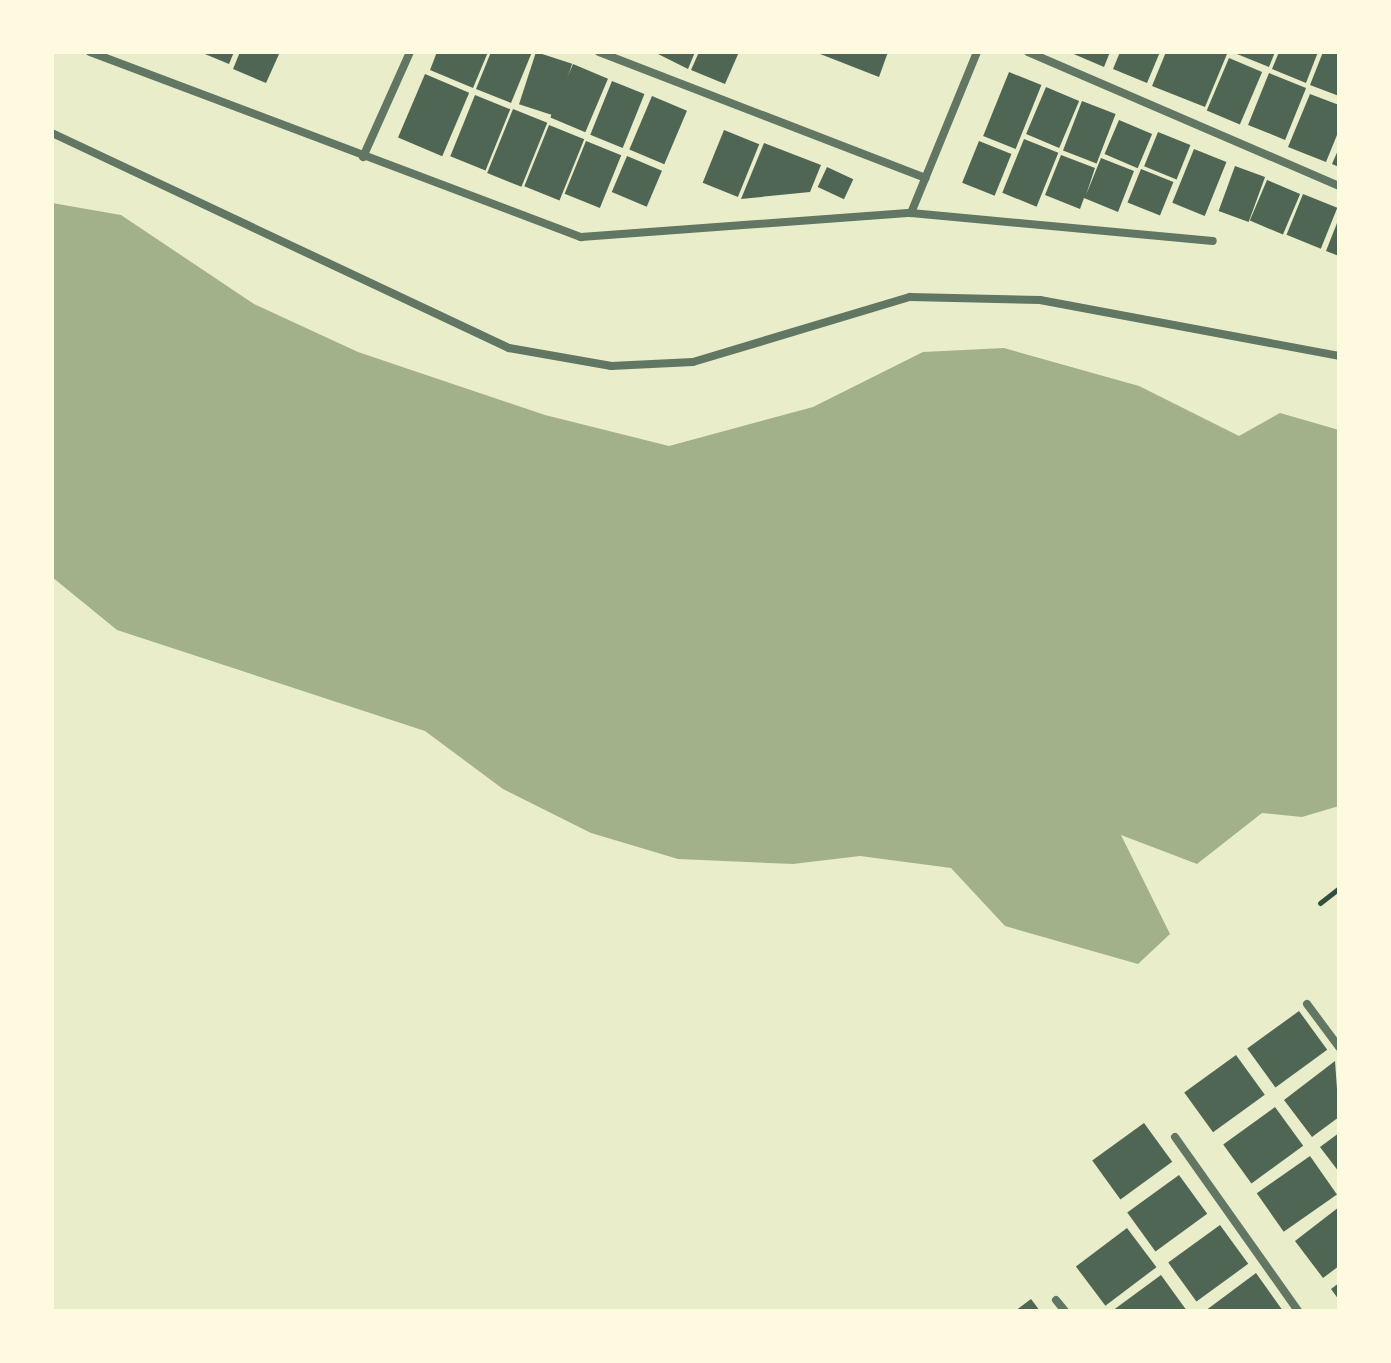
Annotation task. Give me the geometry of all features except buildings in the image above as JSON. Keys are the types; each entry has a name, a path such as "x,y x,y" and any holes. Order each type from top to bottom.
{"street":[{"path":"90,52 581,237 911,213 1213,241"},
{"path":"363,157 410,52"},
{"path":"599,52 926,178"},
{"path":"911,213 977,52"},
{"path":"1028,52 1339,186"},
{"path":"52,133 509,348 611,366 693,362 910,297 1040,300 1339,356"},
{"path":"1307,1004 1339,1047"},
{"path":"1175,1137 1298,1311"},
{"path":"1056,1300 1065,1311"}],"path":[{"path":"1320,903 1339,888"}],"shaded area":[{"path":"52,203 121,215 254,304 358,352 545,415 669,446 813,407 923,352 1004,348 1139,386 1239,436 1280,413 1339,430 1339,806 1302,817 1262,813 1197,864 1121,835 1170,934 1138,964 1005,926 951,868 860,856 793,864 678,859 591,833 503,789 425,731 117,630 52,577"}]}
